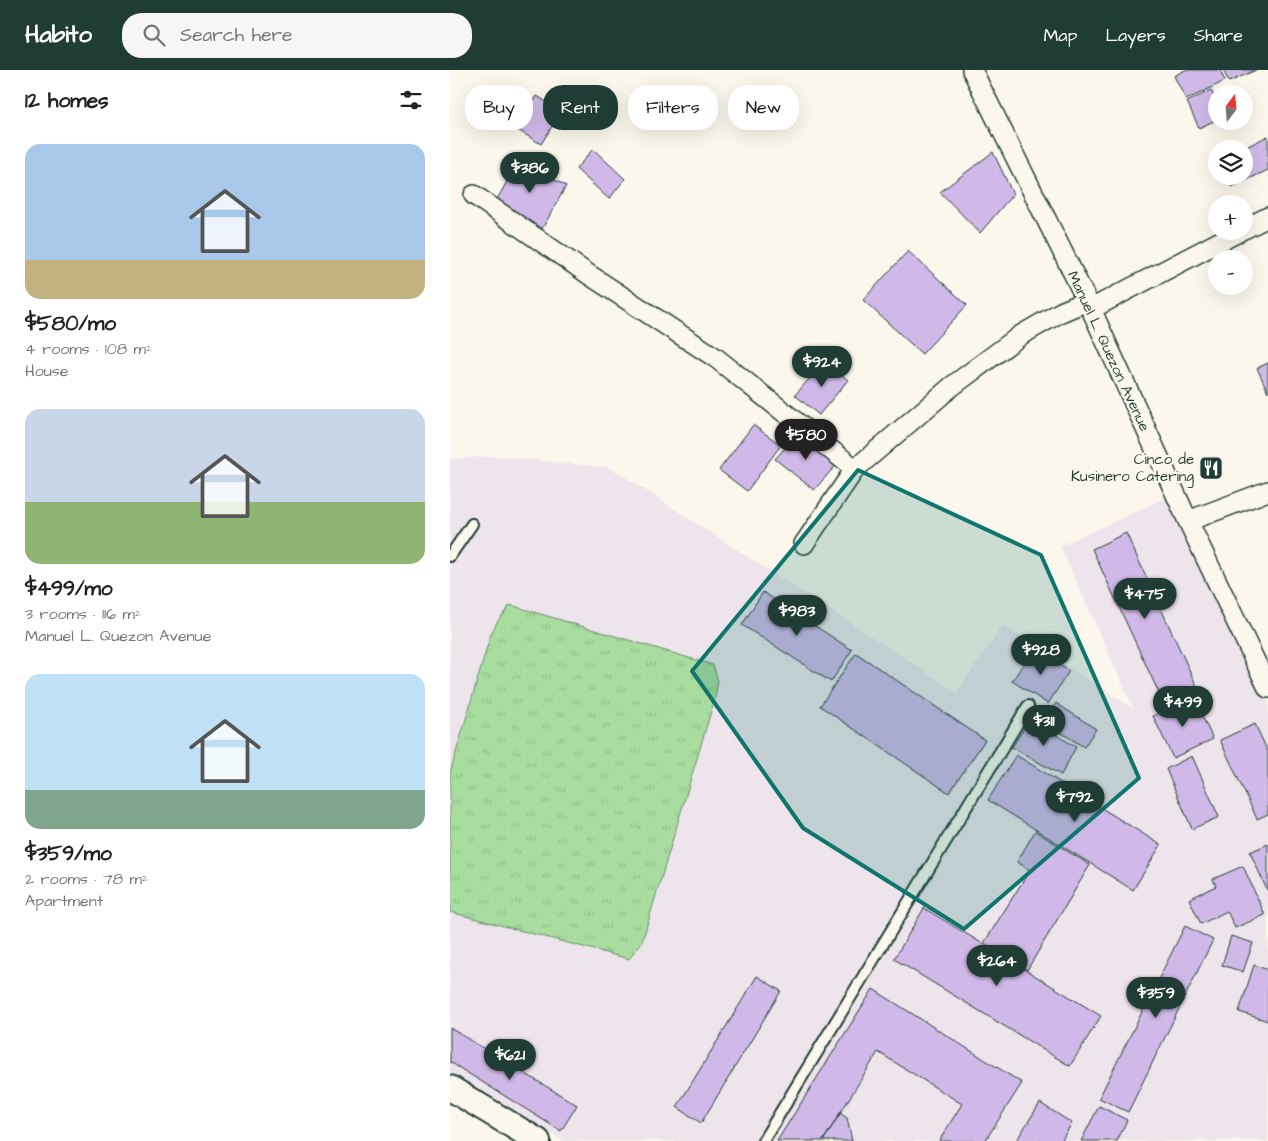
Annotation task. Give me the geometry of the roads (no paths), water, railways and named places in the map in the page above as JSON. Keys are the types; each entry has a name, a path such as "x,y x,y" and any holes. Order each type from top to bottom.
{"street":[{"name":"Manuel L. Quezon Avenue","path":"972,70 1089,305 1188,521 1268,688"},
{"path":"474,195 588,274 716,358 855,469"},
{"path":"1253,224 1268,217"},
{"path":"804,544 855,469 950,386 1021,335 1061,312 1089,305 1222,240"},
{"path":"1188,521 1268,491"},
{"path":"450,1088 538,1141"}],"lane":[{"path":"450,556 472,524"},
{"path":"763,1141 1028,706"}],"place":[{"name":"Cinco de Kusinero Catering","path":"1211,468"}]}
